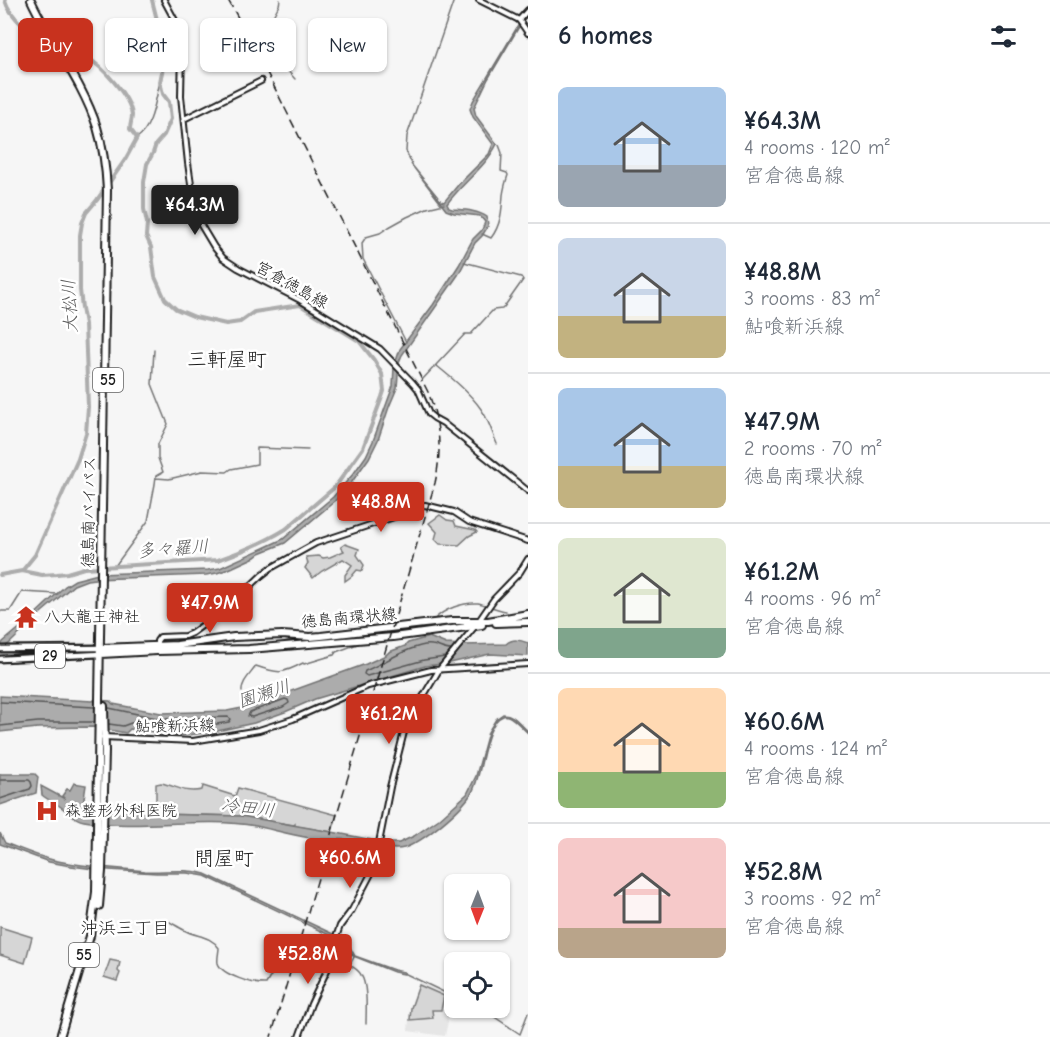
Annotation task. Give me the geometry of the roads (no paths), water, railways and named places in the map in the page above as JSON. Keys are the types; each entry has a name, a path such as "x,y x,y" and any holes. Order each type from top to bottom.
{"highway":[{"name":"徳島南バイパス","path":"32,0 75,72 102,132 109,200 101,735 105,751 100,806 100,868 90,936 62,1037"},
{"name":"徳島南環状線","path":"157,648 234,637 321,636 424,624 496,620 528,614"},
{"name":"徳島南環状線","path":"103,651 157,648 234,651 393,637 479,621 528,622"}],"main road":[{"name":"宮倉徳島線","path":"164,0 178,26 182,48 181,96 191,190 197,218 220,254 238,268 300,300 373,344 397,365 417,389 432,417 443,423 528,491"},
{"path":"479,0 519,20 528,33"},
{"path":"519,20 528,10"},
{"path":"184,119 261,81"},
{"path":"157,648 157,641 160,637 188,636 233,603 266,571 311,546 420,506 425,505 454,512 469,522 528,541"},
{"path":"299,1037 328,968 340,926 352,910 374,868 408,720 440,669 490,605 520,572 528,559"},
{"name":"29","path":"0,649 103,651"},
{"name":"29","path":"0,659 103,651"},
{"name":"鮎喰新浜線","path":"101,735 193,741 259,730 293,719 368,686 424,672 528,664"}],"water":[{"path":"519,24 474,108 476,116 497,144 487,160 447,204 452,209 479,213 487,217 488,226 475,243 458,275 402,355 399,362 397,388 378,440 369,458 349,486 335,501 285,543 229,569 206,575 87,580 74,585 9,644 0,646 65,586 75,580 98,574 220,568 283,539 333,497 354,473 373,441 393,386 394,367 400,349 433,305 485,222 480,216 446,210 411,164 444,202 489,154 493,144 473,117 470,109"},
{"path":"429,637 446,644 464,645 506,644 519,640 528,643 528,656 490,654 425,666 315,699 254,723 213,732 157,736 154,732 130,729 126,733 92,727 38,728 0,732 0,696 110,701 113,704 161,713 227,711 247,707 366,664 408,643"},
{"path":"503,714 514,718 528,733 509,717 503,716 496,721 487,739 475,786 466,801 440,825 404,848 385,848 345,839 310,838 235,823 127,825 84,821 42,795 41,786 65,799 62,796 67,789 70,790 74,783 86,785 83,805 151,814 241,816 388,843 399,843 439,819 467,794 476,776 488,732 496,719"},
{"path":"0,774 35,774 38,777 36,793 0,805"},
{"path":"0,833 5,843 53,860 99,867 205,874 346,940 355,956 404,972 404,974 353,956 346,943 205,876 187,873 94,869 49,862 0,844"}],"waterway":[{"name":"大松川","path":"5,0 18,20"},
{"name":"多々羅川","path":"0,575 22,571 42,575 57,574 84,568 218,560 261,542 286,529 335,487 363,448 384,391 382,374 359,341 300,305 254,312 240,322 226,324 195,317 176,309 165,299 155,277 151,247 146,236 147,223 144,209 147,164 171,119 169,102 163,94 160,82 163,67 163,44 152,0"},
{"path":"280,0 272,18 281,28 268,49 295,79"},
{"path":"412,164 406,151 407,136 454,0"},
{"path":"525,18 528,15"},
{"path":"510,17 518,24"},
{"name":"大松川","path":"22,571 35,555 78,459 86,433 88,407 85,324 80,290 82,223 86,213 125,160 137,138 130,129 132,115 126,99 114,82 93,62"},
{"path":"137,138 150,120 160,82"},
{"path":"482,234 491,238 497,228 508,175 501,171 502,153 496,143"},
{"path":"406,342 363,259 362,243 366,237 380,233 407,217 427,208 444,204"},
{"path":"421,381 465,334 471,334 493,310 502,309 523,280 521,277 464,262"},
{"path":"115,566 148,521 156,476 163,472 158,458 158,444 168,424 152,384 154,350"},
{"path":"437,366 481,409 497,444"},
{"path":"156,478 169,479 202,471 227,472 231,469 257,464 257,448 308,450"},
{"path":"0,611 10,611 22,592 58,594"},
{"path":"434,620 448,610 466,604 478,603 506,611"},
{"path":"410,623 418,621"},
{"name":"園瀬川","path":"242,692 245,681 256,666 285,671 303,663 334,655 336,652 360,643"},
{"name":"園瀬川","path":"244,698 246,706"},
{"path":"166,920 211,941 219,948 220,967 232,975 254,983 266,984 278,964 299,954 310,941 353,955"},
{"path":"354,957 350,965 358,970 365,985 366,1024"},
{"path":"404,973 444,992"},
{"path":"496,1018 520,1034 528,1013"}],"railway":[{"path":"228,0 249,37 428,392 439,437 439,460 435,483 271,1037"}],"place":[{"name":"八大龍王神社","path":"26,617"},
{"name":"森整形外科医院","path":"47,811"}],"district":[{"name":"三軒屋町","path":"227,359"},
{"name":"問屋町","path":"224,858"},
{"name":"沖浜三丁目","path":"125,928"}],"water label":[{"name":"冷田川","path":"248,808"}]}
